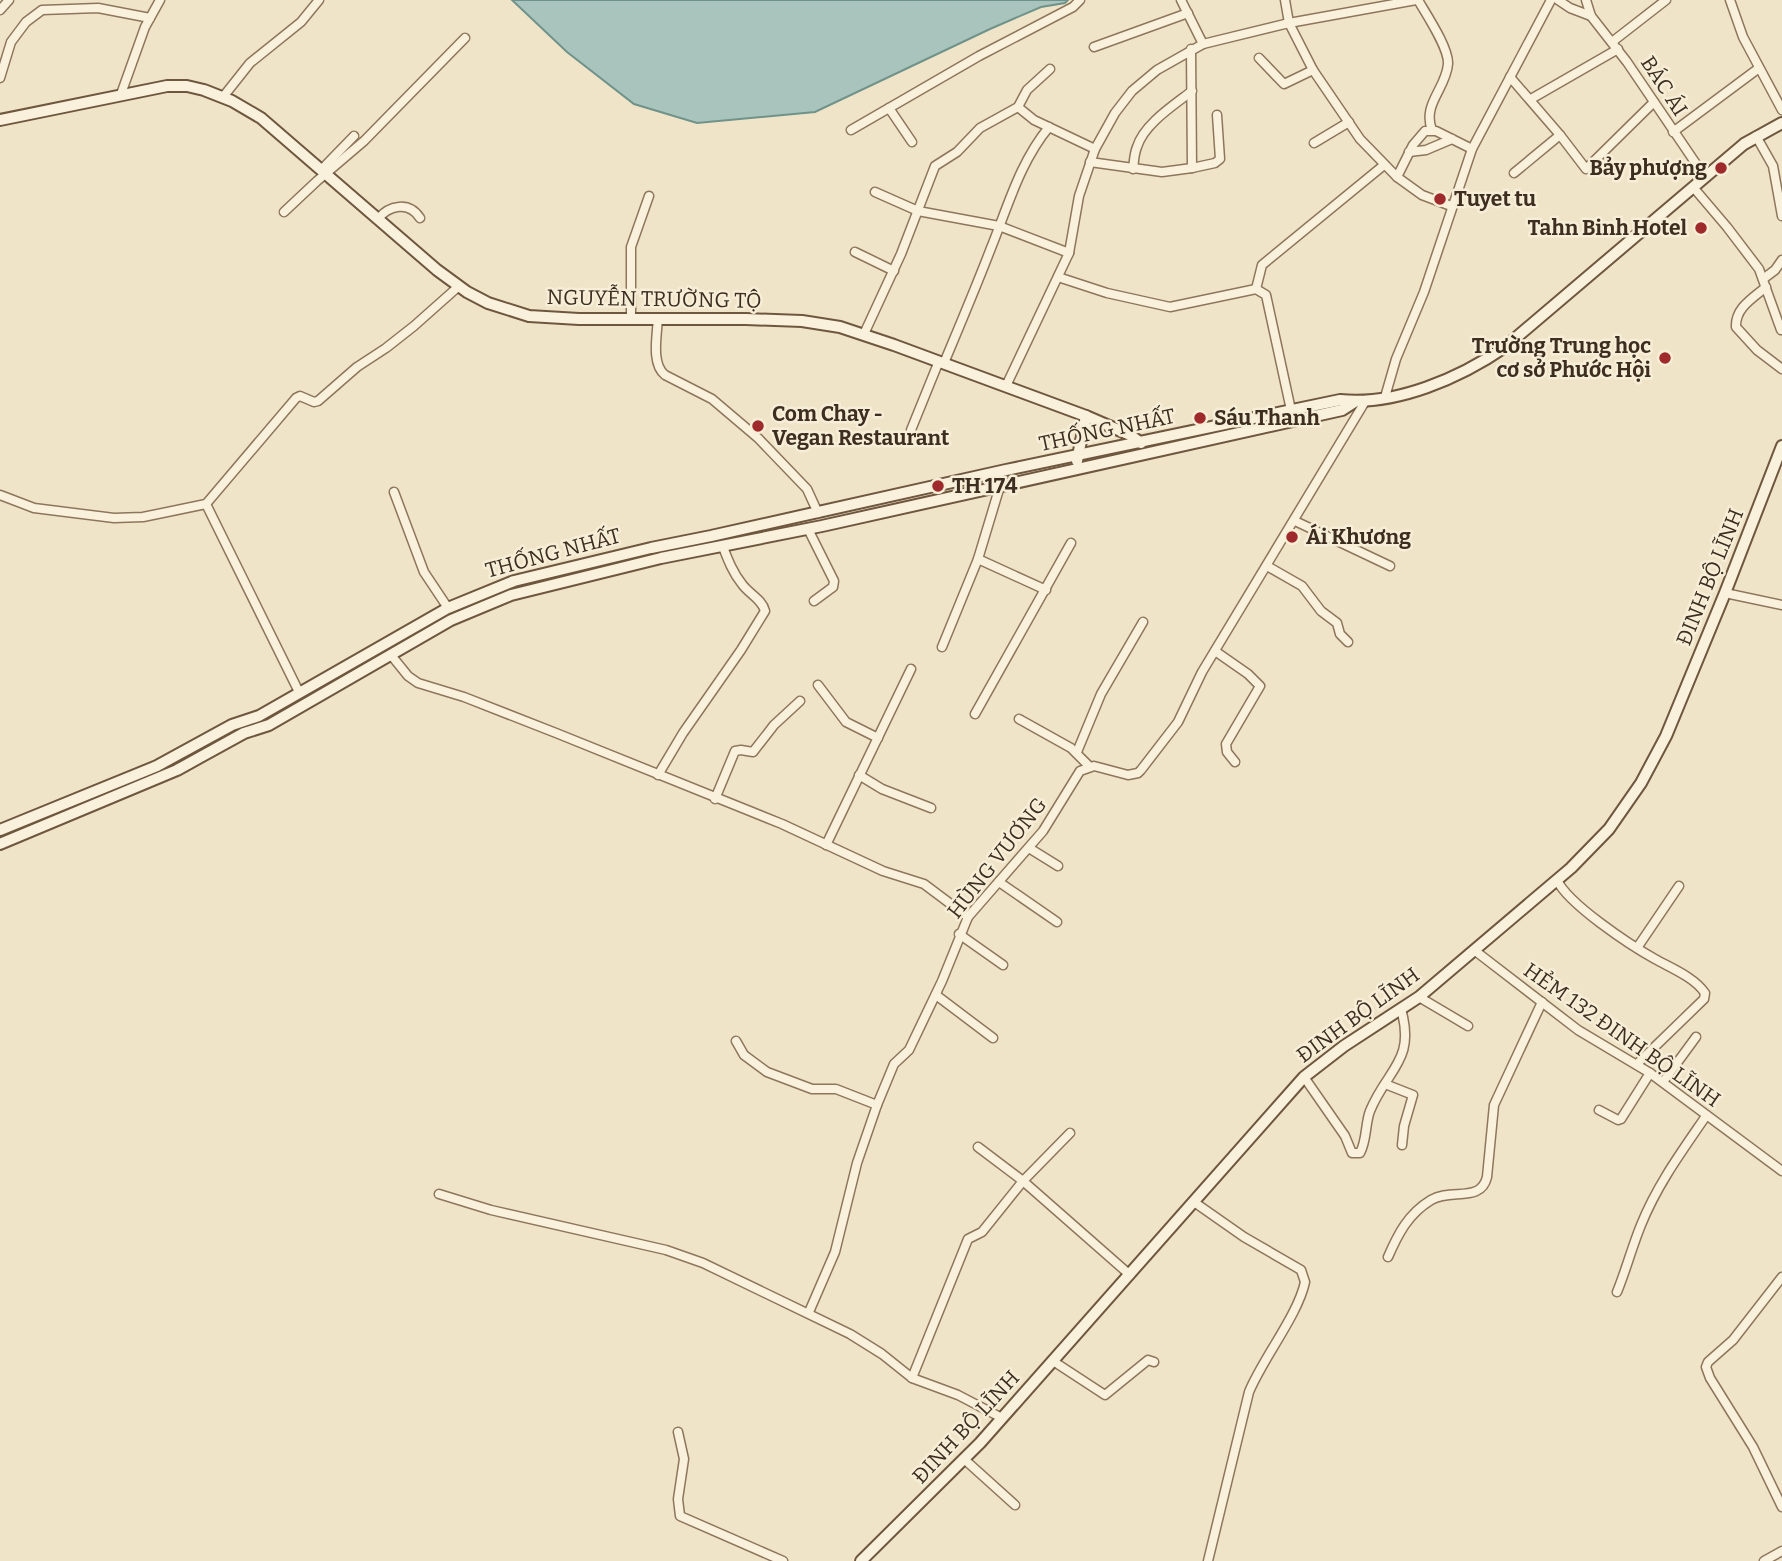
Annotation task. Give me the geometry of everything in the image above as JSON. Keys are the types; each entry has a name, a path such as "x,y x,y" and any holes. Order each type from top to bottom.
{"main road":[{"name":"NGUYỄN TRƯỜNG TỘ","path":"0,120 159,87 187,86 223,97 261,118 425,260 459,286 488,303 529,316 802,321 839,327 1086,416 1140,442"},
{"path":"1361,401 1428,386 1496,354 1705,177 1756,136 1782,123"},
{"name":"THỐNG NHẤT","path":"5,828 157,766 232,725 259,716 448,608 486,591 534,576 651,548 1339,400 1361,401"},
{"name":"THỐNG NHẤT","path":"0,844 177,770 244,733 269,725 462,614 511,595 589,574 808,529 1342,411 1361,401"},
{"path":"1077,469 1077,456 1086,416"},
{"path":"1140,442 1143,455"},
{"name":"ĐINH BỘ LĨNH","path":"861,1561 1003,1418 1304,1077 1344,1046 1419,997 1557,880 1609,829 1651,766 1666,736 1782,446"},
{"path":"846,507 849,520"},
{"path":"316,683 320,695"},
{"path":"5,828 14,838"}],"street":[{"path":"0,10 9,0"},
{"path":"121,94 150,18 160,0"},
{"path":"223,97 250,63 300,22 319,0"},
{"path":"851,130 1073,7 1080,0"},
{"path":"1181,0 1203,44"},
{"path":"1286,0 1289,23 1313,70 1349,122 1397,177 1422,195 1451,206"},
{"path":"1006,386 1069,253 1079,196 1095,149 1115,113 1132,92 1157,70 1191,49 1289,23 1417,0 1439,39 1448,62 1444,79 1430,106 1428,118 1432,130"},
{"path":"1385,397 1396,359 1424,292 1472,149 1551,0"},
{"name":"BÁC ÁI","path":"1558,0 1591,16"},
{"name":"BÁC ÁI","path":"1586,0 1591,16 1615,45 1705,177"},
{"path":"1531,99 1550,90 1615,45 1667,0"},
{"path":"1730,0 1737,25 1782,110"},
{"path":"0,78 11,42 34,15 51,8 106,9 150,18"},
{"path":"1094,47 1188,13"},
{"path":"0,37 11,42"},
{"path":"323,172 377,128 465,38"},
{"path":"1191,49 1192,168"},
{"path":"1258,58 1284,84 1313,70"},
{"path":"1673,132 1759,68"},
{"path":"864,334 894,271 930,177 938,163 957,152 980,128 1018,107 1027,90 1049,69"},
{"path":"1510,77 1531,99 1586,169 1654,102"},
{"path":"1133,169 1136,150 1142,136 1192,91"},
{"path":"1018,107 1030,117 1095,149"},
{"path":"889,108 912,142"},
{"path":"1090,162 1171,172 1215,163 1220,159 1217,115"},
{"path":"1314,144 1349,122"},
{"path":"911,430 970,305 1029,153 1049,127"},
{"path":"1397,177 1420,134 1432,130 1472,149"},
{"path":"1514,173 1560,135"},
{"path":"284,212 354,136"},
{"path":"1756,136 1773,166 1782,216"},
{"path":"1409,152 1426,150 1452,139"},
{"path":"1256,289 1262,265 1384,165"},
{"path":"1693,187 1746,250 1765,283 1781,330"},
{"path":"875,192 918,211 999,226 1069,253"},
{"path":"631,319 631,247 649,196"},
{"path":"378,219 384,211 397,207 411,209 419,218"},
{"path":"855,252 894,271"},
{"path":"1782,260 1736,317 1736,327 1757,350 1782,369"},
{"path":"1058,277 1107,293 1170,307 1256,289 1266,295 1291,410"},
{"path":"0,495 34,508 114,518 143,517 206,504 296,398 299,396 318,401 357,367 414,326 459,286"},
{"path":"658,318 659,370 712,399 758,438 807,489 818,513"},
{"path":"1019,719 1077,752 1090,766 1104,767 1128,775 1138,773 1178,722 1198,679 1295,521 1361,401"},
{"path":"942,647 978,559 1000,486"},
{"path":"394,492 424,572 448,608"},
{"path":"206,504 299,692"},
{"path":"1295,521 1390,566"},
{"path":"808,529 834,581 833,587 814,601"},
{"path":"975,714 1071,543"},
{"path":"658,775 765,611 764,605 735,574 723,547"},
{"path":"978,559 1046,590"},
{"path":"1267,566 1302,586 1321,611 1337,623 1340,634 1348,642"},
{"path":"1725,593 1782,605"},
{"path":"1077,752 1101,694 1143,622"},
{"path":"1215,651 1256,680 1260,686 1226,744 1227,752 1235,762"},
{"path":"391,655 408,676 418,683 464,697 782,824 870,866 930,886 968,917"},
{"path":"826,845 911,669"},
{"path":"818,685 846,722 878,738"},
{"path":"715,799 734,751 753,752 774,725 800,701"},
{"name":"HÙNG VƯƠNG","path":"809,1312 835,1252 857,1163 877,1105 894,1064 909,1050 936,995 968,917 1051,821 1077,774 1090,766"},
{"path":"859,775 882,789 931,808"},
{"path":"1029,848 1058,866"},
{"path":"1557,880 1572,901 1637,948 1703,989 1705,996 1637,1064"},
{"path":"999,882 1057,922"},
{"path":"1637,948 1679,886"},
{"path":"960,934 1003,965"},
{"name":"HẺM 132 ĐINH BỘ LĨNH","path":"1474,950 1586,1035 1663,1082 1782,1171"},
{"path":"936,995 993,1038"},
{"path":"1419,997 1468,1026"},
{"path":"1388,1257 1406,1221 1431,1200 1444,1194 1476,1192 1483,1187 1487,1177 1490,1122 1494,1105 1542,1002"},
{"path":"1304,1077 1345,1136 1351,1151 1355,1154 1362,1151 1370,1111 1399,1062 1406,1039 1401,1009"},
{"path":"1663,1082 1696,1037"},
{"path":"736,1041 744,1055 767,1072 812,1089 836,1089 877,1105"},
{"path":"1600,1110 1618,1120 1621,1119 1650,1073"},
{"path":"1385,1084 1413,1095 1404,1126 1402,1145"},
{"path":"1617,1292 1651,1203 1706,1116"},
{"path":"912,1378 968,1239 982,1232 990,1224 1023,1181 1070,1133"},
{"path":"978,1147 1023,1181 1130,1275"},
{"path":"439,1194 491,1210 666,1250 711,1266 809,1312 871,1347 912,1378 958,1395 1003,1418"},
{"path":"1194,1202 1244,1237 1301,1270 1305,1282 1249,1392 1208,1561"},
{"path":"1782,1277 1738,1335 1708,1362 1706,1367 1714,1386 1753,1447 1782,1507"},
{"path":"1053,1361 1105,1395 1146,1362 1154,1362"},
{"path":"678,1432 684,1459 678,1499 680,1516 783,1561"},
{"path":"964,1459 1015,1505"},
{"path":"1764,1561 1782,1551"}],"water":[{"path":"512,0 1068,0 1065,3 1041,7 990,29 815,112 697,123 634,104 567,52"}],"place":[{"name":"Bảy phượng","path":"1721,168"},
{"name":"Tuyet tu","path":"1440,199"},
{"name":"Tahn Binh Hotel","path":"1701,228"},
{"name":"Trường Trung học cơ sở Phước Hội","path":"1665,358"},
{"name":"Sáu Thanh","path":"1200,418"},
{"name":"Com Chay - Vegan Restaurant","path":"758,426"},
{"name":"TH 174","path":"938,486"},
{"name":"Ái Khương","path":"1292,537"}]}
